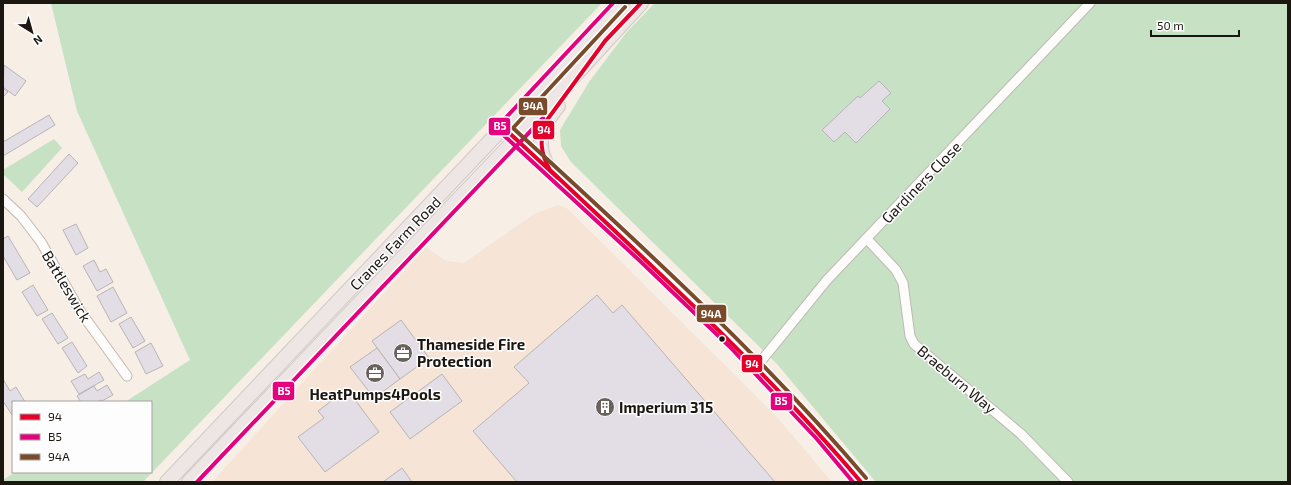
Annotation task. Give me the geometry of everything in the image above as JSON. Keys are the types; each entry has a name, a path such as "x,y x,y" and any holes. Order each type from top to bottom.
{"main road":[{"name":"Cranes Farm Road","path":"167,482 459,176 621,3"},
{"name":"Cranes Farm Road","path":"189,482 516,139 641,3"},
{"path":"550,170 541,155 540,146 544,125 605,41"}],"street":[{"name":"Gardiners Close","path":"758,366 827,280 1090,3"},
{"path":"504,128 622,236 758,366 818,430 861,482"},
{"name":"Battleswick","path":"3,199 21,216 41,242 80,310 127,376"},
{"name":"Braeburn Way","path":"867,239 896,270 903,283 910,336 914,344 1022,434 1068,482"}],"shaded area":[{"path":"558,205 568,209 775,415 832,482 212,482 426,247 446,261 464,263 534,214"}],"green space":[{"path":"51,3 602,3 152,473 152,401 127,401 190,360 77,111"},
{"path":"655,3 1288,3 1288,482 876,482 777,364 571,162 561,146 560,130 589,82 626,33"},
{"path":"54,139 62,148 22,192 3,174 3,170"},
{"path":"14,473 152,473 143,482 3,482 3,480"}],"building":[{"path":"4,65 26,81 15,96 3,87"},
{"path":"879,81 891,93 882,101 890,109 856,143 845,132 834,142 822,130 858,96 860,98"},
{"path":"3,88 8,92 3,97"},
{"path":"49,115 55,125 3,156 3,142"},
{"path":"69,154 78,163 37,207 28,199"},
{"path":"76,224 88,248 76,255 63,230"},
{"path":"8,236 30,273 17,280 3,256 3,239"},
{"path":"94,260 100,272 106,269 113,282 97,291 83,266"},
{"path":"33,285 48,310 37,316 22,292"},
{"path":"113,287 127,313 111,322 97,296"},
{"name":"Imperium 315","path":"597,295 613,313 622,305 775,482 517,482 473,431 529,383 514,367"},
{"path":"52,313 68,338 58,344 42,319"},
{"path":"131,317 145,341 133,348 119,324"},
{"name":"Thameside Fire Protection","path":"401,320 429,358 400,379 372,341"},
{"path":"72,342 87,366 78,373 62,348"},
{"path":"151,343 163,366 146,374 135,352"},
{"name":"HeatPumps4Pools","path":"377,348 400,379 374,398 350,367"},
{"path":"99,372 104,380 79,394 71,381 85,374 88,379"},
{"path":"442,374 462,401 410,439 390,412"},
{"path":"3,379 10,391 16,387 24,401 12,401 12,415 3,401"},
{"path":"107,385 113,395 102,401 80,401 77,396 94,386 97,391"},
{"path":"347,389 379,432 325,472 298,437 324,418 318,411"},
{"path":"402,468 412,482 383,482"}],"transit line":[{"name":"B5","path":"613,3 500,124 499,131 639,260 730,347 816,438 853,482"},
{"name":"94","path":"641,3 605,41 547,120 542,139 544,158 550,170 749,361 825,441 861,482"},
{"name":"94A","path":"625,7 513,128 695,297 782,385 866,478"},
{"name":"B5","path":"197,482 543,118"},
{"name":"94","path":"504,128 558,178"}],"place":[{"name":"Thameside Fire Protection","path":"403,353"},
{"name":"HeatPumps4Pools","path":"375,373"},
{"name":"Imperium 315","path":"605,407"}]}
